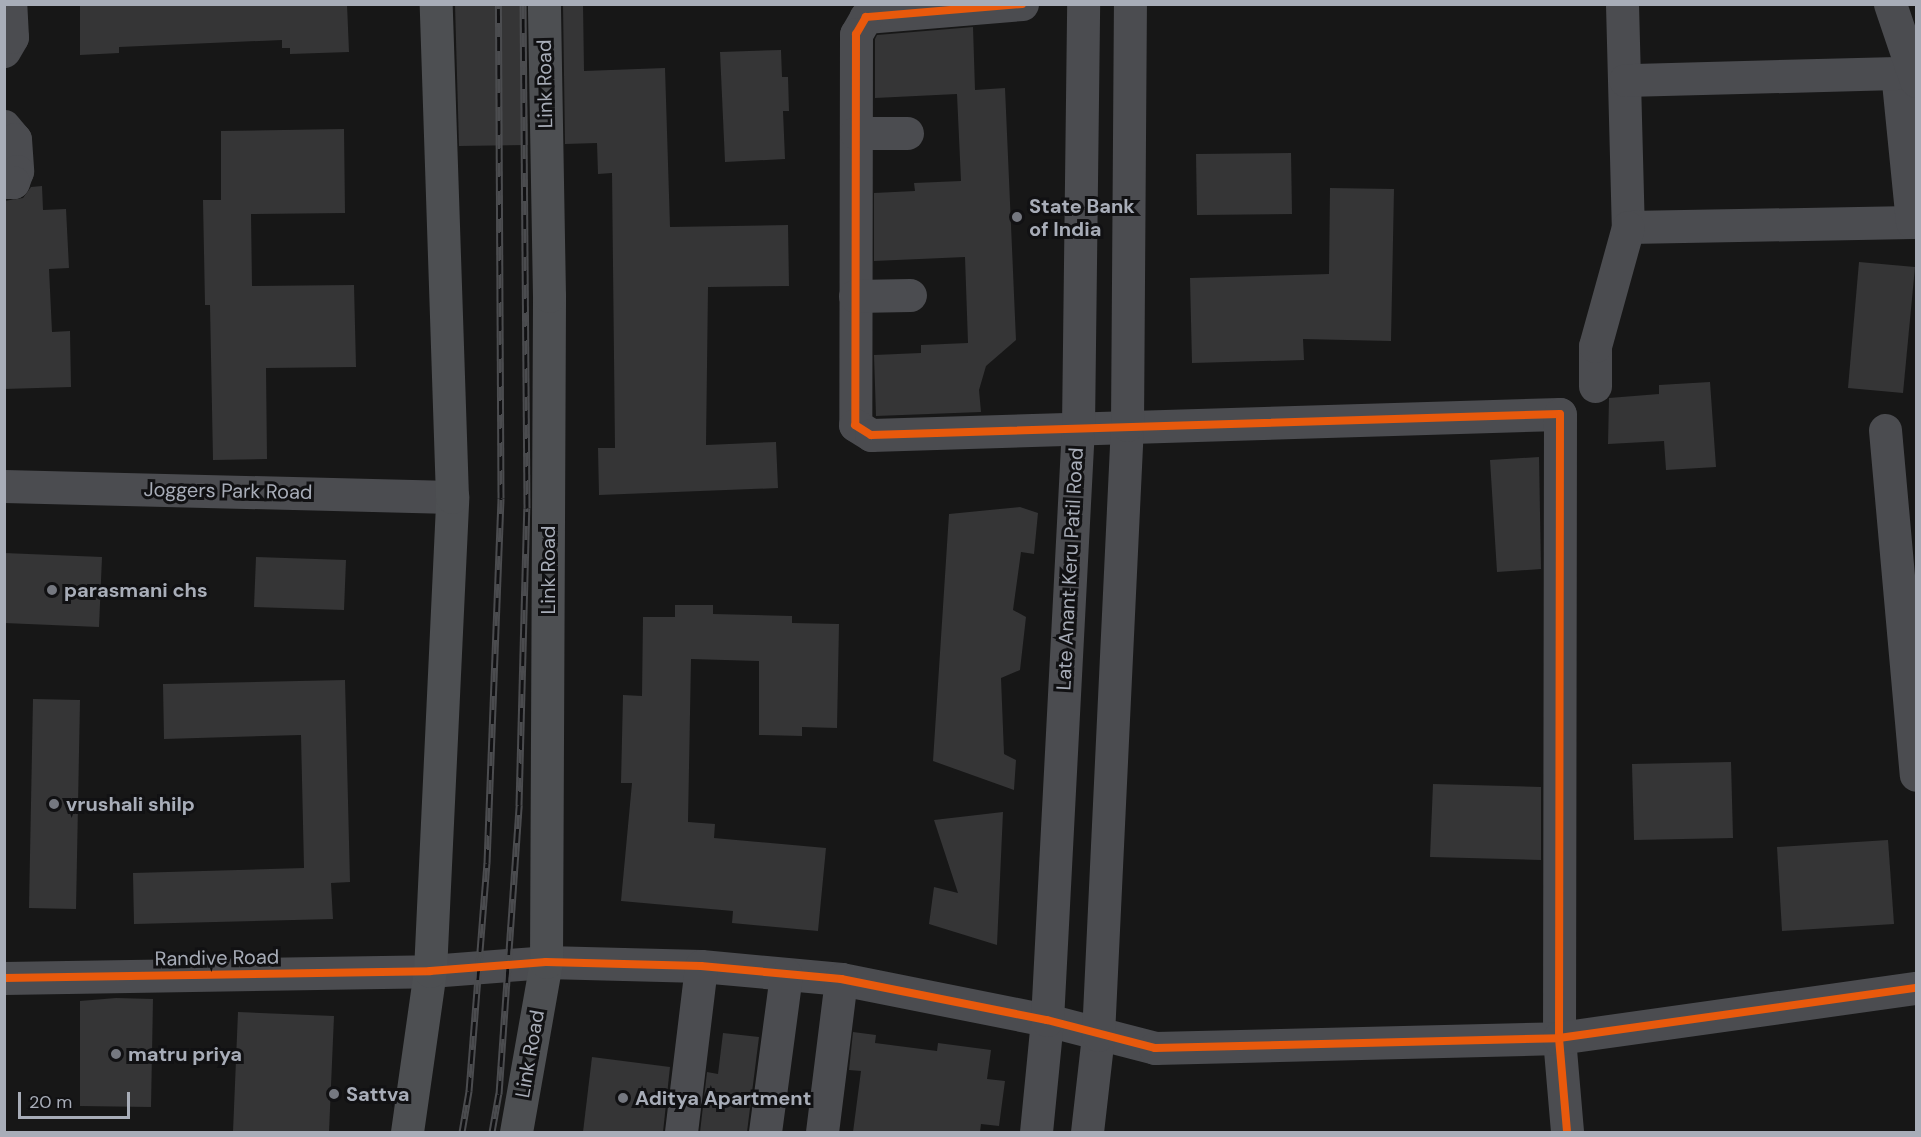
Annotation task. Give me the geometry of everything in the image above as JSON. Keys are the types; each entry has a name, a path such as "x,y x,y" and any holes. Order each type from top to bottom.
{"main road":[{"path":"407,1132 430,970 452,497 436,4"},
{"name":"Link Road","path":"516,1132 546,962 549,296 543,4"}],"street":[{"path":"4,51 12,37 10,4"},
{"path":"1022,4 866,17 856,34 855,425 871,435 1127,425 1560,414 1559,1038 1567,1132"},
{"name":"Late Anant Keru Patil Road","path":"1036,1132 1047,1020 1078,427 1083,4"},
{"path":"1087,1132 1098,1035 1127,425 1130,4"},
{"path":"1595,386 1595,346 1628,227 1622,4"},
{"path":"1890,4 1917,81"},
{"path":"1625,80 1897,74 1912,222 1628,227"},
{"path":"4,126 15,140 17,171 13,182 4,183"},
{"path":"856,133 907,133"},
{"path":"855,296 910,295"},
{"path":"1885,430 1917,775"},
{"name":"Joggers Park Road","path":"4,486 452,497"},
{"name":"Randive Road","path":"4,978 430,970 546,962 711,967 841,979 1047,1020 1155,1048 1559,1038 1917,988"},
{"path":"681,1132 711,967"},
{"path":"699,1132 711,967"},
{"path":"765,1132 786,974"},
{"path":"822,1132 841,979"}],"building":[{"path":"80,4 347,4 349,52 290,54 290,48 282,48 282,40 119,47 119,53 80,55"},
{"path":"455,4 525,4 528,145 459,146"},
{"path":"563,4 583,4 584,71 665,68 670,227 788,225 789,286 708,287 706,445 776,442 778,488 599,495 598,448 615,448 612,173 598,174 597,143 565,144"},
{"path":"973,27 975,90 1005,88 1016,340 986,366 979,390 981,412 876,416 874,355 921,353 921,345 968,343 965,257 874,261 874,193 915,191 914,183 961,181 957,94 875,98 875,39 877,35"},
{"path":"781,50 782,77 788,77 789,111 783,111 785,159 725,162 720,52"},
{"path":"344,129 345,213 251,214 252,286 354,285 356,367 266,368 267,459 213,460 210,305 205,305 203,200 221,200 221,131"},
{"path":"1291,153 1292,214 1197,215 1196,154"},
{"path":"42,186 43,210 66,209 69,268 49,269 52,332 70,331 71,387 4,389 4,201 23,198 31,187"},
{"path":"1330,188 1394,189 1391,341 1303,339 1304,360 1192,363 1190,278 1329,274"},
{"path":"1859,262 1915,267 1903,393 1848,388"},
{"path":"1710,382 1716,467 1666,470 1664,441 1608,444 1609,398 1659,394 1659,385"},
{"path":"1539,457 1541,569 1497,572 1490,460"},
{"path":"1020,507 1038,513 1034,554 1021,552 1013,610 1026,617 1020,670 1001,678 1004,754 1016,760 1014,790 933,761 949,514"},
{"name":"parasmani chs","path":"4,553 102,557 99,627 4,623"},
{"path":"256,557 346,560 344,610 254,607"},
{"path":"675,605 713,605 713,614 792,616 792,623 839,624 837,728 802,727 802,736 759,735 759,661 691,659 688,822 715,824 714,838 826,848 818,931 732,923 733,911 621,901 632,783 621,783 623,695 642,696 643,617 675,617"},
{"path":"345,680 350,882 331,883 333,919 134,924 133,873 304,868 301,735 164,739 163,684"},
{"name":"vrushali shilp","path":"33,699 80,700 76,909 29,908"},
{"path":"1731,762 1733,838 1634,840 1632,764"},
{"path":"1433,784 1541,787 1541,860 1430,857"},
{"path":"1003,812 997,945 929,924 934,887 958,893 934,820"},
{"path":"1888,840 1894,924 1782,931 1777,847"},
{"name":"matru priya","path":"116,998 153,999 151,1107 80,1106 80,1001"},
{"path":"238,1012 334,1016 329,1132 233,1132"},
{"path":"853,1032 876,1035 875,1043 937,1051 938,1043 991,1050 987,1079 1005,1081 999,1126 981,1124 980,1132 853,1132 861,1071 849,1070"},
{"path":"723,1033 759,1037 747,1132 700,1132 707,1072 718,1074"},
{"name":"Aditya Apartment","path":"592,1057 670,1067 663,1132 583,1132"}],"railway":[{"path":"462,1132 469,1091 487,863 501,498 498,4"},
{"path":"492,1132 499,1094 519,805 527,508 523,4"}],"cycle path":[{"path":"1022,4 866,17 856,34 855,425 871,435 1560,414 1559,1038 1567,1132"},
{"path":"4,978 430,971 546,962 701,966 841,979 1047,1020 1155,1048 1559,1038 1916,988"}],"place":[{"name":"State Bank of India","path":"1017,217"},
{"name":"parasmani chs","path":"52,590"},
{"name":"vrushali shilp","path":"54,804"},
{"name":"matru priya","path":"116,1054"},
{"name":"Sattva","path":"334,1094"},
{"name":"Aditya Apartment","path":"623,1098"}]}
